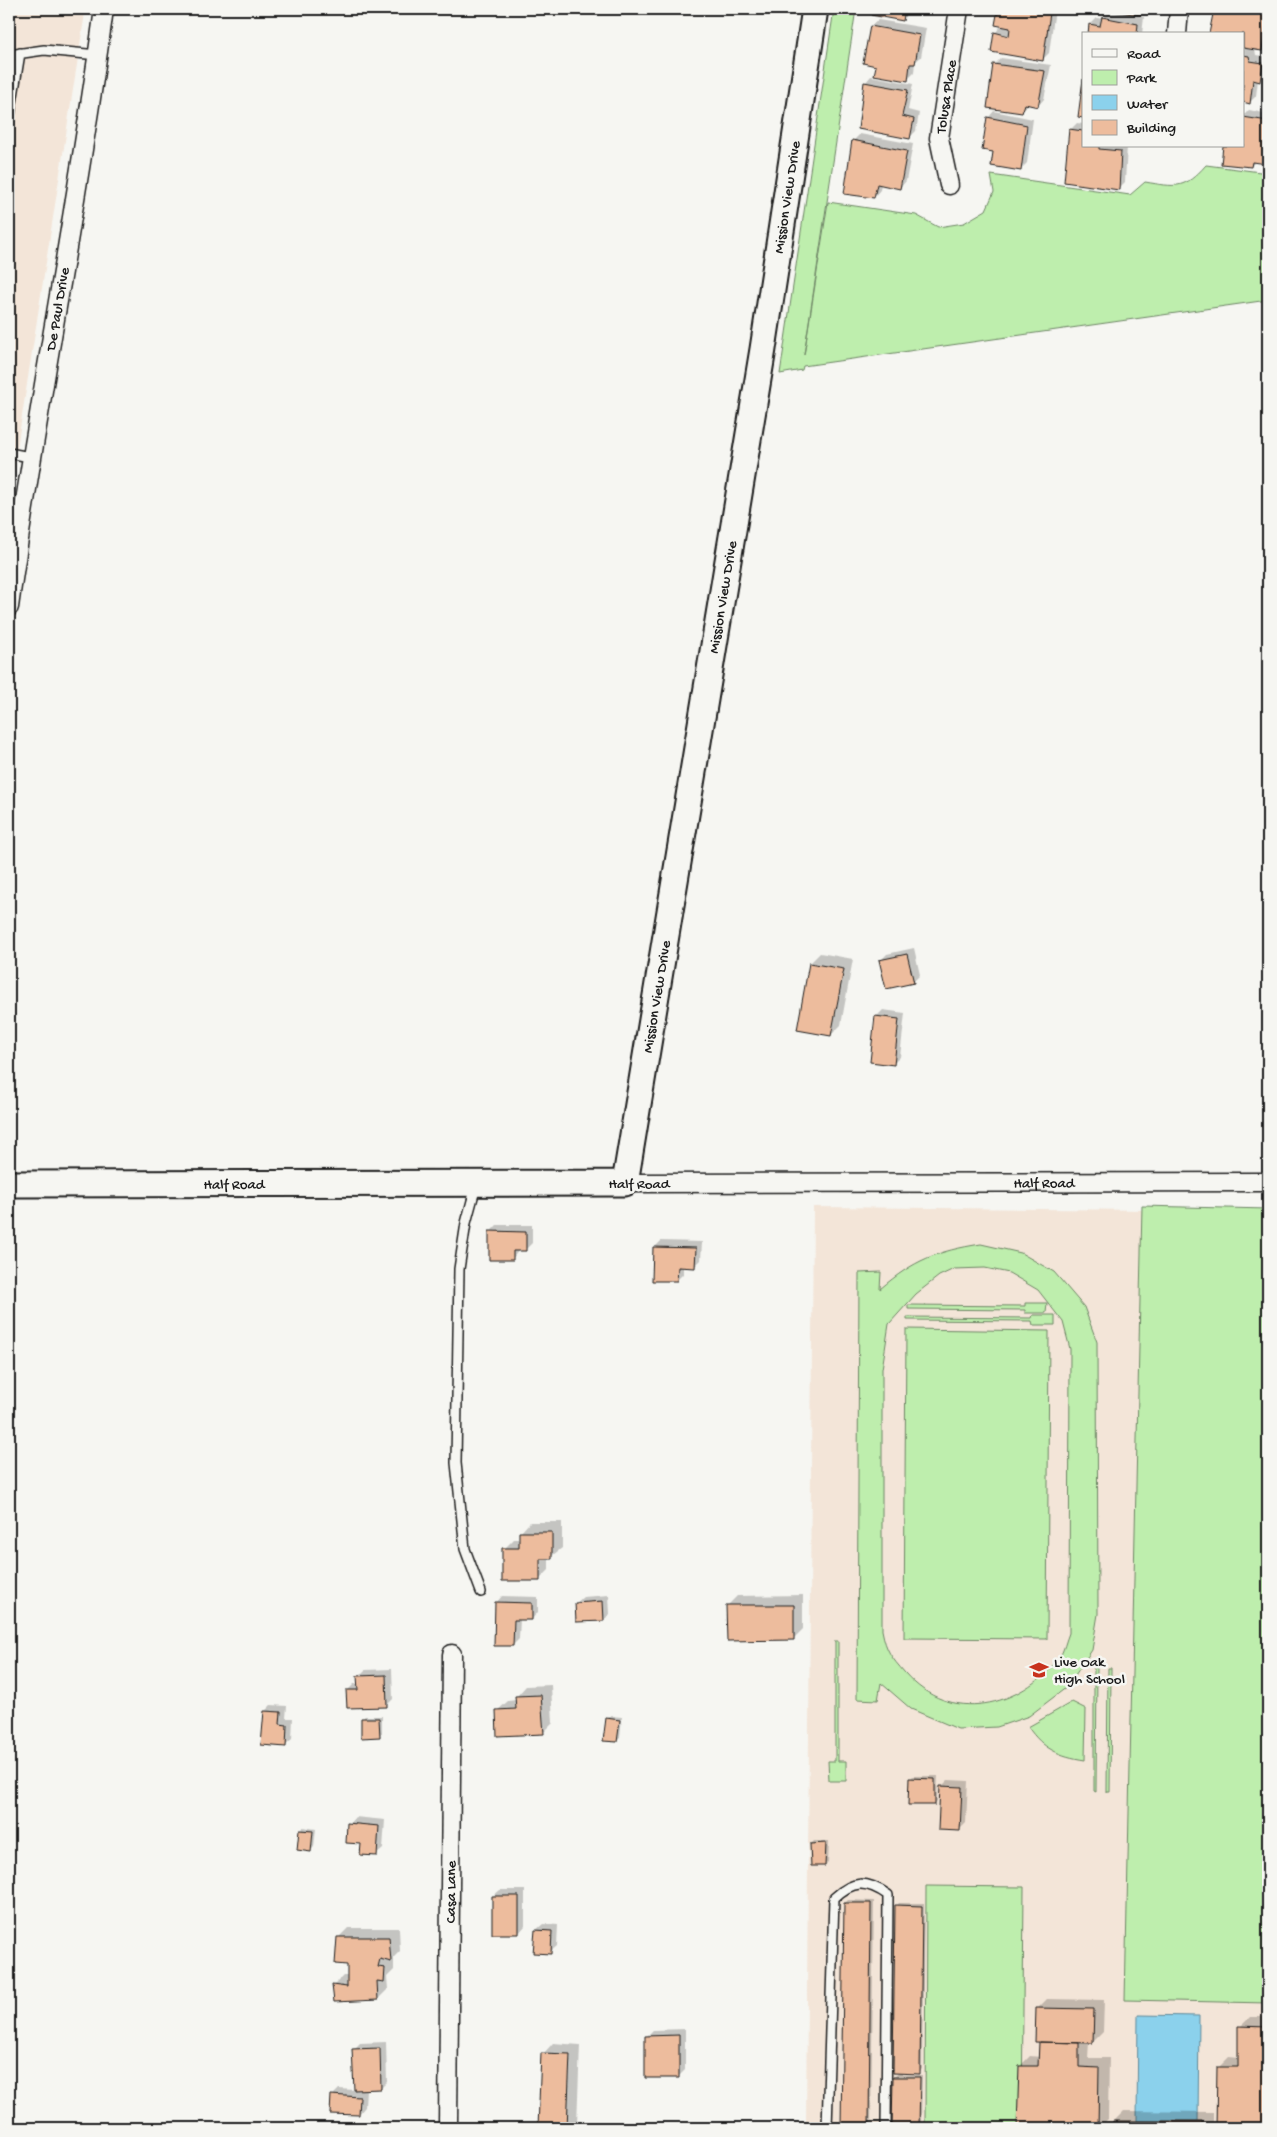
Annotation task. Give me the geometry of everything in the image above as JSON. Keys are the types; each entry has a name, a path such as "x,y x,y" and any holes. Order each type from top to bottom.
{"street":[{"name":"De Paul Drive","path":"9,607 30,457 98,56 104,9"},
{"name":"Mission View Drive","path":"625,1183 763,349 815,9"},
{"name":"Tolusa Place","path":"949,185 939,138 959,9"},
{"path":"1177,32 1179,9"},
{"name":"Half Road","path":"9,1184 1268,1182"},
{"name":"Casa Lane","path":"448,2128 452,1654"}],"lane":[{"path":"9,55 44,50 98,56"},
{"path":"9,121 20,53"},
{"path":"9,453 30,457"},
{"path":"477,1184 466,1223 459,1269 456,1463 465,1549 481,1592"},
{"path":"827,2128 834,1898 845,1887 860,1884 873,1885 888,1895 886,2128"}],"shaded area":[{"path":"9,9 85,13 9,499"},
{"name":"Live Oak High School","path":"813,1207 1268,1211 1268,2128 806,2128"}],"green space":[{"path":"834,9 856,9 804,355 828,202 916,215 938,227 964,223 986,210 994,192 991,175 1130,195 1145,182 1165,185 1185,183 1192,179 1206,165 1268,173 1268,300 803,366 802,370 780,374"},
{"path":"1142,1206 1268,1209 1268,2003 1125,2000"},
{"path":"981,1244 1021,1253 1054,1272 1084,1307 1097,1342 1098,1614 1092,1650 1067,1687 1029,1716 997,1727 958,1729 911,1709 881,1683 878,1700 857,1699 859,1273 881,1272 880,1289 904,1271 927,1258 951,1250","holes":["985,1268 1009,1273 1038,1290 1063,1322 1070,1349 1069,1633 1059,1658 1043,1675 1025,1689 1005,1698 984,1704 963,1704 943,1700 923,1689 905,1673 887,1649 882,1630 882,1369 889,1324 916,1294 939,1276 954,1269"]},
{"path":"1025,1303 1047,1303 1046,1313 1025,1313 1025,1310 908,1309 908,1305 1025,1306"},
{"path":"1033,1315 1055,1315 1055,1325 1033,1325 1032,1321 907,1320 907,1317 1032,1318"},
{"path":"906,1329 1049,1331 1047,1639 904,1638"},
{"path":"835,1641 838,1641 838,1761 846,1761 846,1781 829,1781 828,1761 835,1761"},
{"path":"1094,1667 1097,1667 1096,1792 1094,1791"},
{"path":"1108,1668 1111,1668 1110,1792 1107,1792"},
{"path":"1072,1702 1086,1709 1085,1760 1059,1754 1052,1750 1040,1741 1028,1727"},
{"path":"926,1886 1024,1887 1022,2128 925,2128"}],"water":[{"path":"1138,2015 1199,2016 1198,2122 1137,2121"}],"building":[{"path":"872,9 905,9 903,21 871,15"},
{"path":"998,9 1024,9 1050,13 1043,61 991,52 994,32 1009,36 1010,28 995,25"},
{"path":"1096,9 1141,9 1141,15"},
{"path":"1214,9 1268,9 1262,51 1244,48 1244,32 1209,32"},
{"path":"1102,17 1138,24 1137,32 1088,32 1089,24 1100,26"},
{"path":"870,26 920,35 915,64 910,64 908,81 874,75 876,66 863,63"},
{"path":"1244,55 1249,56 1250,61 1263,63 1260,82 1253,80 1250,104 1244,102"},
{"path":"993,64 1045,71 1038,107 1025,104 1022,113 987,108"},
{"path":"864,82 908,90 902,116 914,119 910,139 858,129"},
{"path":"1082,87 1082,118 1078,117"},
{"path":"987,117 1027,125 1021,171 991,166 993,152 982,150"},
{"path":"1244,117 1268,121 1266,164 1252,162 1251,167 1221,164 1223,148 1244,148"},
{"path":"1069,129 1082,131 1082,148 1121,151 1119,190 1064,182"},
{"path":"852,140 907,151 900,189 877,184 874,198 844,194"},
{"path":"907,954 914,983 886,989 879,960"},
{"path":"809,963 844,969 831,1036 797,1030"},
{"path":"875,1016 899,1019 894,1065 870,1062"},
{"path":"489,1231 526,1232 526,1251 513,1251 513,1260 489,1260"},
{"path":"653,1247 696,1248 695,1268 678,1267 677,1281 652,1281"},
{"path":"519,1532 552,1532 552,1559 540,1559 540,1581 502,1581 502,1548 519,1548"},
{"path":"603,1601 604,1621 576,1622 575,1603"},
{"path":"495,1602 532,1603 532,1620 514,1620 513,1646 494,1646"},
{"path":"726,1605 794,1605 794,1640 727,1641"},
{"path":"386,1675 387,1707 347,1708 346,1690 358,1690 357,1676"},
{"path":"541,1695 544,1734 497,1736 496,1710 516,1709 515,1696"},
{"path":"264,1711 281,1712 280,1724 287,1725 286,1747 261,1745"},
{"path":"361,1718 379,1718 380,1737 361,1738"},
{"path":"606,1718 620,1720 617,1742 603,1741"},
{"path":"909,1778 935,1779 935,1805 908,1805"},
{"path":"940,1786 962,1787 960,1831 938,1830"},
{"path":"347,1823 379,1826 377,1856 360,1855 361,1844 346,1843"},
{"path":"299,1830 313,1831 311,1852 297,1850"},
{"path":"826,1843 825,1866 811,1866 810,1844"},
{"path":"492,1896 519,1896 519,1934 492,1934"},
{"path":"844,1903 871,1903 869,2128 841,2128"},
{"path":"895,1905 922,1906 920,2074 893,2073"},
{"path":"535,1930 552,1931 551,1954 533,1953"},
{"path":"337,1937 389,1937 391,1962 380,1959 378,1967 385,1968 384,1982 377,1981 378,2000 334,2002 332,1985 347,1987 347,1965 335,1964"},
{"path":"1036,2008 1094,2009 1093,2043 1035,2042"},
{"path":"1238,2026 1268,2027 1268,2128 1216,2128 1217,2067 1238,2067"},
{"path":"679,2035 679,2078 645,2078 645,2036"},
{"path":"1039,2042 1079,2043 1079,2067 1099,2068 1098,2128 1017,2128 1019,2066 1038,2066"},
{"path":"380,2048 381,2089 354,2090 352,2049"},
{"path":"541,2053 570,2054 567,2128 538,2128"},
{"path":"893,2077 920,2077 919,2128 892,2128"},
{"path":"331,2095 360,2097 359,2115 330,2114"},
{"path":"1113,2121 1203,2121 1203,2128 1113,2128"}],"place":[{"name":"Live Oak High School","path":"1039,1670"}]}
